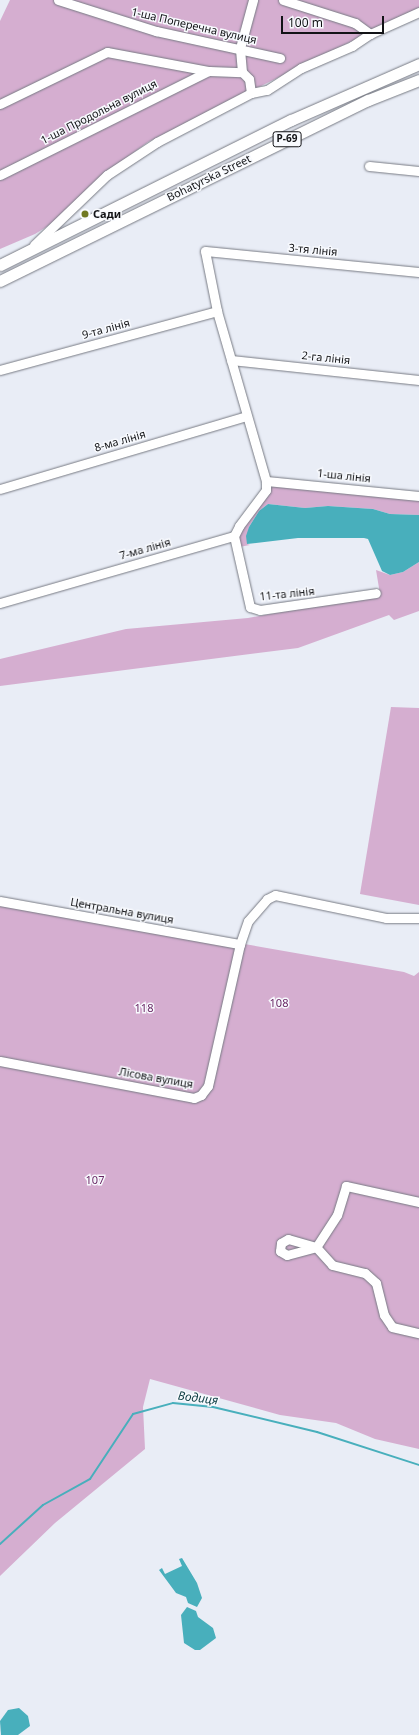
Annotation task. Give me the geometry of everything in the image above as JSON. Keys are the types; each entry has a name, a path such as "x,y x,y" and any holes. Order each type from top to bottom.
{"main road":[{"name":"Bohatyrska Street","path":"0,265 291,120 419,64"},
{"name":"Bohatyrska Street","path":"0,281 368,100 419,80"}],"street":[{"name":"1-ша Поперечна вулиця","path":"58,0 156,31 240,48 280,58"},
{"path":"251,93 249,79 242,72 240,48 253,0"},
{"path":"283,0 356,23 370,34"},
{"path":"27,252 108,175 157,142 251,93 266,90 302,68 352,46 370,34 419,12"},
{"path":"0,104 107,52 209,71 242,72"},
{"name":"1-ша Продольна вулиця","path":"0,175 209,71"},
{"path":"369,166 419,171"},
{"name":"3-тя лінія","path":"217,311 205,251 419,272"},
{"path":"217,311 246,416 266,481 266,490 239,526 234,536"},
{"name":"9-та лінія","path":"0,370 217,311"},
{"name":"2-га лінія","path":"231,360 419,380"},
{"name":"8-ма лінія","path":"0,489 246,416"},
{"name":"1-ша лінія","path":"266,481 419,496"},
{"name":"11-та лінія","path":"234,536 250,607 260,610 376,593"},
{"name":"7-ма лінія","path":"0,604 234,536"},
{"name":"Лісова вулиця","path":"0,1061 194,1098 201,1095 208,1086 240,944 248,921 262,904 275,894 386,918 415,919"},
{"name":"Центральна вулиця","path":"0,901 240,944"},
{"path":"419,1202 346,1186 337,1215 316,1247 332,1265 365,1273 376,1283 384,1315 392,1327 419,1333"}],"green space":[{"path":"10,0 419,0 419,8 148,142 114,167 56,221 35,234 0,249 0,21"},
{"path":"277,484 419,498 419,515 390,514 373,509 328,506 305,508 268,504 259,511 249,527 247,544 250,545 239,547 239,532 246,520 272,487"},
{"path":"419,562 419,611 394,620 389,615 298,648 0,686 0,659 126,629 248,618 380,594 376,570 390,575 403,572"},
{"path":"391,707 419,708 419,905 360,894"},
{"path":"0,901 404,972 414,976 419,972 419,1449 375,1439 336,1423 280,1415 150,1379 143,1407 145,1449 55,1523 0,1576"}],"water":[{"path":"268,504 305,508 328,506 373,509 390,514 419,515 419,562 403,572 390,575 382,571 368,539 364,538 298,538 247,544 246,536 249,527 259,511"},
{"path":"182,1558 197,1583 202,1598 197,1607 188,1603 186,1597 176,1593 159,1570 162,1568 165,1574 182,1566 179,1559"},
{"path":"187,1607 196,1611 198,1617 213,1628 216,1638 200,1650 195,1650 184,1643 181,1615"},
{"path":"19,1708 28,1716 30,1726 18,1735 1,1735 0,1721 8,1710"}],"waterway":[{"name":"Водиця","path":"0,1544 43,1505 90,1479 133,1414 173,1403 213,1407 317,1432 419,1465"}],"place":[{"name":"Сади","path":"85,214"}],"park label":[{"name":"108","path":"279,1003"},
{"name":"118","path":"144,1008"},
{"name":"107","path":"95,1180"}]}
